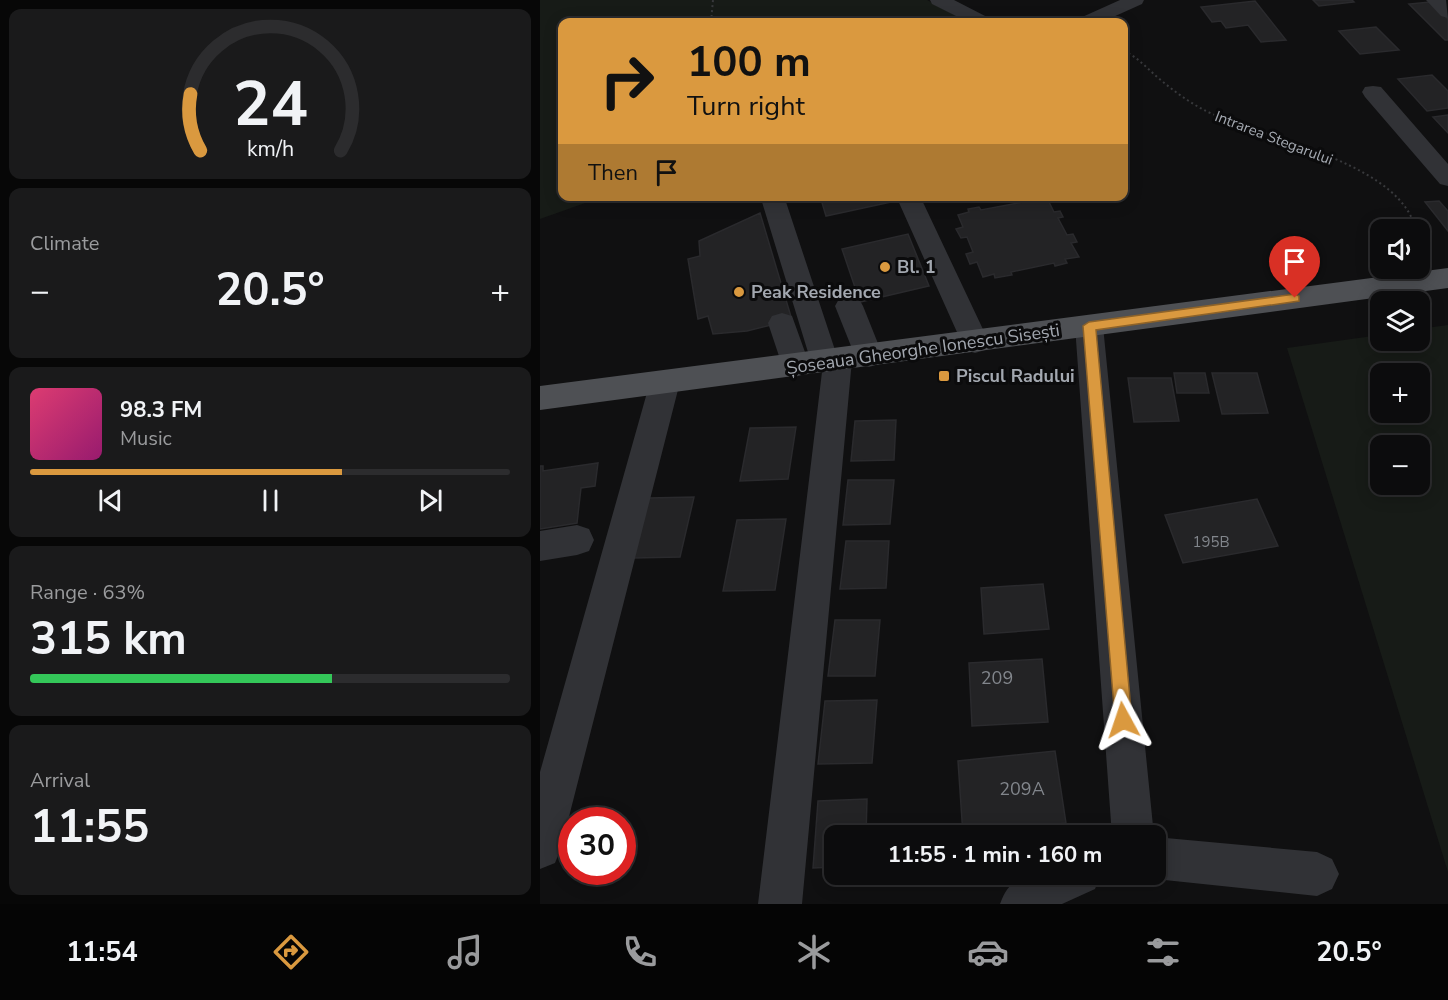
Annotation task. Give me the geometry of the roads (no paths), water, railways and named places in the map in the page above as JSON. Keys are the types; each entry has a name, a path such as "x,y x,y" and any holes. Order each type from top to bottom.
{"main road":[{"name":"Șoseaua Gheorghe Ionescu Sisești","path":"540,398 844,360 1448,278"}],"street":[{"path":"939,0 974,18"},
{"path":"1096,18 1135,0"},
{"path":"1435,0 1448,12"},
{"path":"1373,92 1448,179"},
{"path":"910,201 975,342"},
{"path":"774,202 844,360"},
{"path":"780,904 849,306"},
{"path":"782,323 795,366"},
{"path":"1089,326 1132,825"},
{"path":"540,848 665,382"},
{"path":"540,546 577,540"},
{"path":"1166,859 1317,874"},
{"path":"1022,904 1032,895 1055,885"}],"place":[{"name":"Bl. 1","path":"885,267"},
{"name":"Peak Residence","path":"739,292"},
{"name":"Piscul Radului","path":"944,376"}]}
